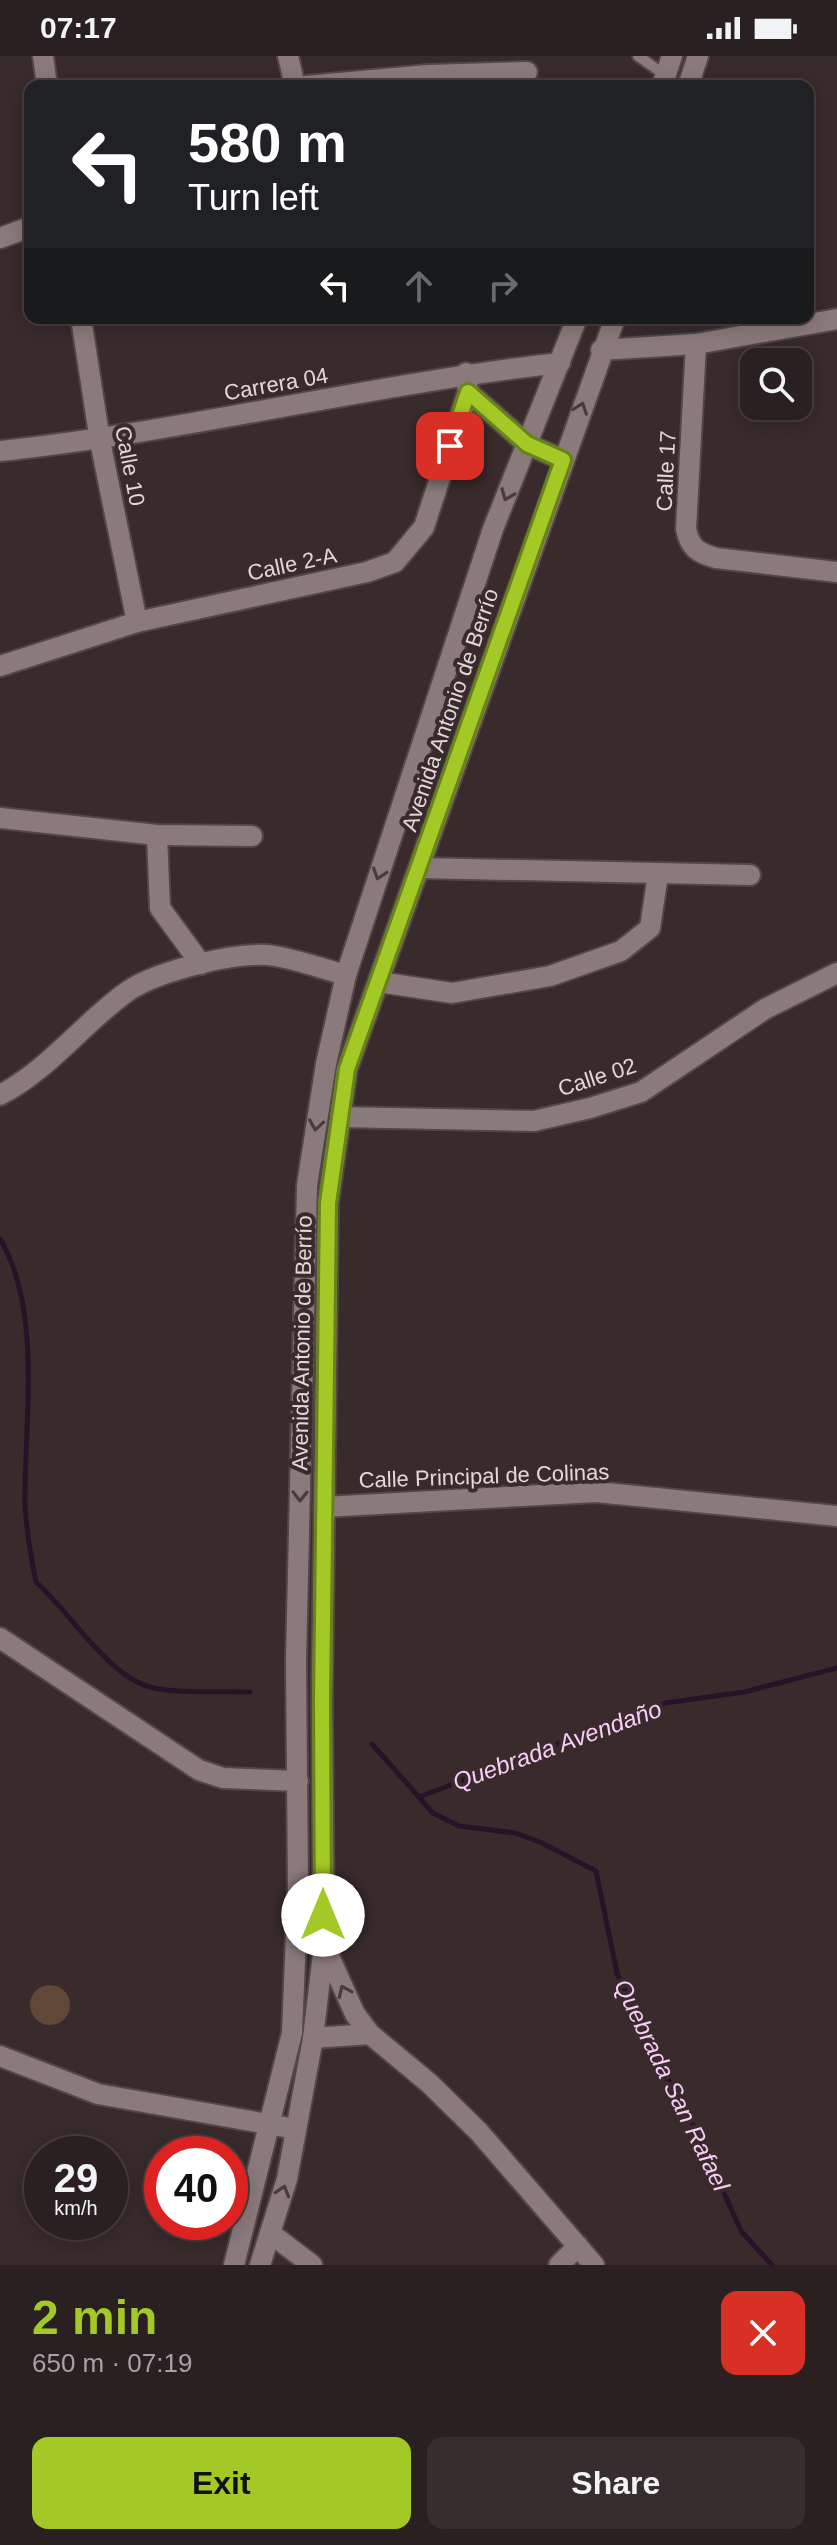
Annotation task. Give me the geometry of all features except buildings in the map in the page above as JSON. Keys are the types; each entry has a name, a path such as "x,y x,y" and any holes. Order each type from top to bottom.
{"street":[{"path":"43,56 46,80"},
{"path":"288,56 294,80"},
{"path":"690,80 698,56"},
{"path":"373,80 527,72"},
{"path":"0,238 24,229"},
{"path":"814,323 837,319"},
{"name":"Calle 10","path":"82,324 100,441 137,622"},
{"name":"Avenida Antonio de Berrío","path":"234,2265 292,2033 298,1887 296,1660 307,1185 326,1064 346,975 493,529 575,324"},
{"name":"Avenida Antonio de Berrío","path":"260,2265 287,2179 313,2038 324,1945 328,1203 347,1069 612,324"},
{"path":"601,350 696,344 809,324"},
{"name":"Calle 17","path":"696,344 686,529 689,544 699,553 716,558 837,572"},
{"name":"Carrera 04","path":"0,451 100,441 467,382 560,363"},
{"path":"467,382 527,444 563,460"},
{"name":"Calle 2-A","path":"0,666 137,622 367,572 395,562 424,527 467,382"},
{"path":"0,818 157,835 252,836"},
{"path":"157,835 160,908 201,964"},
{"path":"420,868 750,875"},
{"path":"379,982 452,993 550,976 621,951 650,928 658,874"},
{"path":"0,1095 32,1076 128,992 163,973 201,964 272,956 346,975"},
{"name":"Calle 02","path":"340,1117 534,1121 590,1108 641,1092 765,1009 837,973"},
{"name":"Calle Principal de Colinas","path":"324,1507 596,1492 837,1516"},
{"path":"0,1638 199,1770 223,1778 298,1781"},
{"path":"324,1945 355,2014 370,2034 458,2110 594,2265"},
{"path":"313,2038 370,2034"},
{"path":"0,2056 98,2094 296,2129"},
{"path":"270,2233 312,2265"},
{"path":"559,2265 578,2246"}],"lane":[{"path":"638,56 666,72"}],"shaded area":[{"path":"50,1985 64,1991 70,2005 64,2019 50,2025 36,2019 30,2005 36,1991"}],"waterway":[{"name":"Quebrada San Rafael","path":"0,1239 13,1267 27,1332 25,1504 36,1582 104,1656 134,1680 172,1691 250,1692"},
{"name":"Quebrada Avendaño","path":"419,1797 665,1703 744,1692 837,1668"},
{"name":"Quebrada San Rafael","path":"372,1744 433,1813 459,1826 515,1833 540,1842 596,1871 617,1973 649,2045 696,2130 741,2231 772,2265"}],"route":[{"path":"323,1915 322,1702 328,1203 347,1069 563,460 527,444 468,392 450,446"}]}
